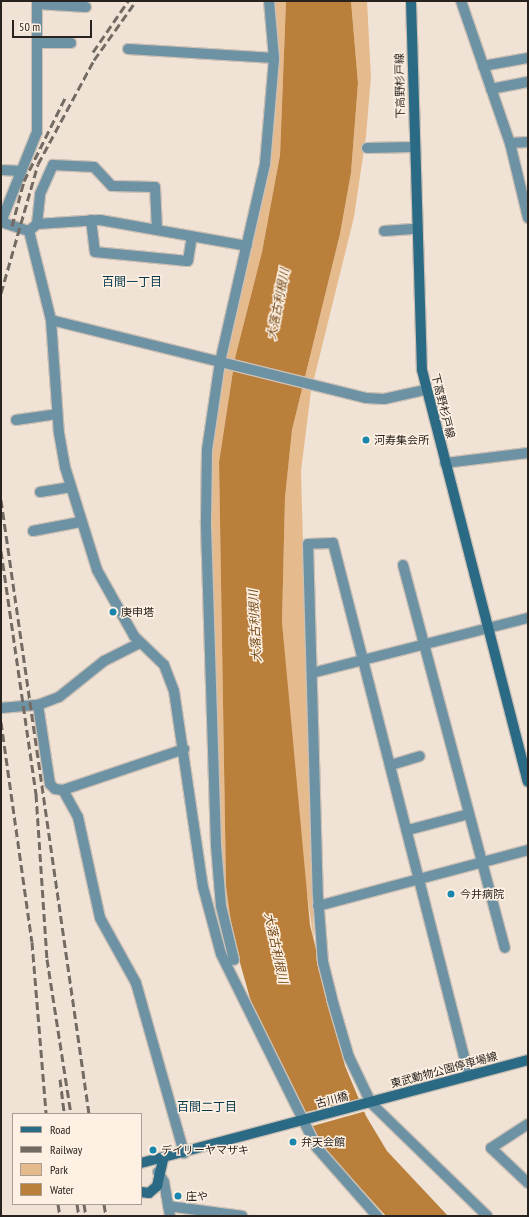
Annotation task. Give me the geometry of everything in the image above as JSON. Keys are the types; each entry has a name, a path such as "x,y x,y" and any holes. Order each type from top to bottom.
{"main road":[{"name":"下高野杉戸線","path":"411,1 413,147 425,390 528,782"},
{"name":"東武動物公園停車場線","path":"368,1103 528,1060"},
{"name":"古川橋","path":"303,1120 368,1103"},
{"path":"142,1163 163,1159 303,1120"},
{"path":"142,1192 152,1191 158,1182 158,1172 163,1159"}],"street":[{"path":"234,960 219,884 206,521 207,450 222,363 265,164 274,58 269,1"},
{"path":"461,1 510,143 527,204 528,218"},
{"path":"86,7 37,3 37,132 1,222 33,228 91,220 247,246"},
{"path":"37,43 71,43"},
{"path":"128,49 274,58"},
{"path":"483,66 528,58"},
{"path":"491,89 528,82"},
{"path":"510,143 528,142"},
{"path":"368,148 413,147"},
{"path":"157,230 156,187 112,186 94,167 53,165 40,194 33,228 51,320 57,414 70,487 80,522 102,586 140,643 158,658 168,674 184,749 200,865 213,930 225,964 241,989 303,1120 330,1166 377,1216"},
{"path":"1,170 21,171"},
{"path":"91,220 95,252 188,261 192,237"},
{"path":"384,231 416,229"},
{"path":"51,320 314,387 376,399 425,390"},
{"path":"16,420 57,414"},
{"path":"445,463 528,453"},
{"path":"40,492 70,487"},
{"path":"33,531 80,522"},
{"path":"470,1076 333,543 308,544 318,906 324,962 339,1029 368,1103 486,1216"},
{"path":"403,565 505,948"},
{"path":"312,673 528,618"},
{"path":"1,708 38,705 67,693 104,661 140,643"},
{"path":"38,705 50,784 62,790 78,817 100,918 136,984 184,1153"},
{"path":"62,790 184,749"},
{"path":"390,765 420,756"},
{"path":"408,830 469,814"},
{"path":"318,906 528,850"},
{"path":"528,1124 491,1148 528,1183"},
{"path":"158,1172 164,1182 169,1208"},
{"path":"152,1191 169,1208 242,1216"}],"green space":[{"path":"272,1 286,1 280,155 262,252 235,358 219,462 226,886 233,938 222,889 210,472 213,419 275,121 277,59"},
{"path":"351,1 367,1 371,77 366,136 354,217 311,391 301,471 314,943 301,851 282,622 285,498 292,430 340,234 351,173 358,83"}],"water":[{"name":"大落古利根川","path":"286,1 351,1 358,83 351,173 340,234 292,430 285,498 282,622 310,925 345,1066 366,1116 387,1151 448,1216 386,1216 329,1154 313,1130 253,1009 233,938 226,886 219,462 235,358 262,252 280,155"}],"pier":[{"path":"361,1099 366,1111 309,1127 302,1113"}],"railway":[{"path":"93,52 128,1"},
{"path":"1,293 38,164 94,60 136,1"},
{"path":"12,226 24,181 65,98"},
{"path":"1,500 89,1113"},
{"path":"1,551 36,794 47,959 71,1113"},
{"path":"1,722 32,942 46,1113"},
{"path":"60,1079 64,1113"},
{"path":"58,1205 60,1216"},
{"path":"77,1205 79,1216"},
{"path":"84,1205 86,1216"},
{"path":"104,1205 106,1216"}],"place":[{"name":"河寿集会所","path":"366,440"},
{"name":"庚申塔","path":"113,612"},
{"name":"今井病院","path":"451,894"},
{"name":"弁天会館","path":"293,1142"},
{"name":"デイリーヤマザキ","path":"153,1150"},
{"name":"庄や","path":"178,1196"}],"district":[{"name":"百間一丁目","path":"132,282"},
{"name":"百間二丁目","path":"207,1107"}]}
